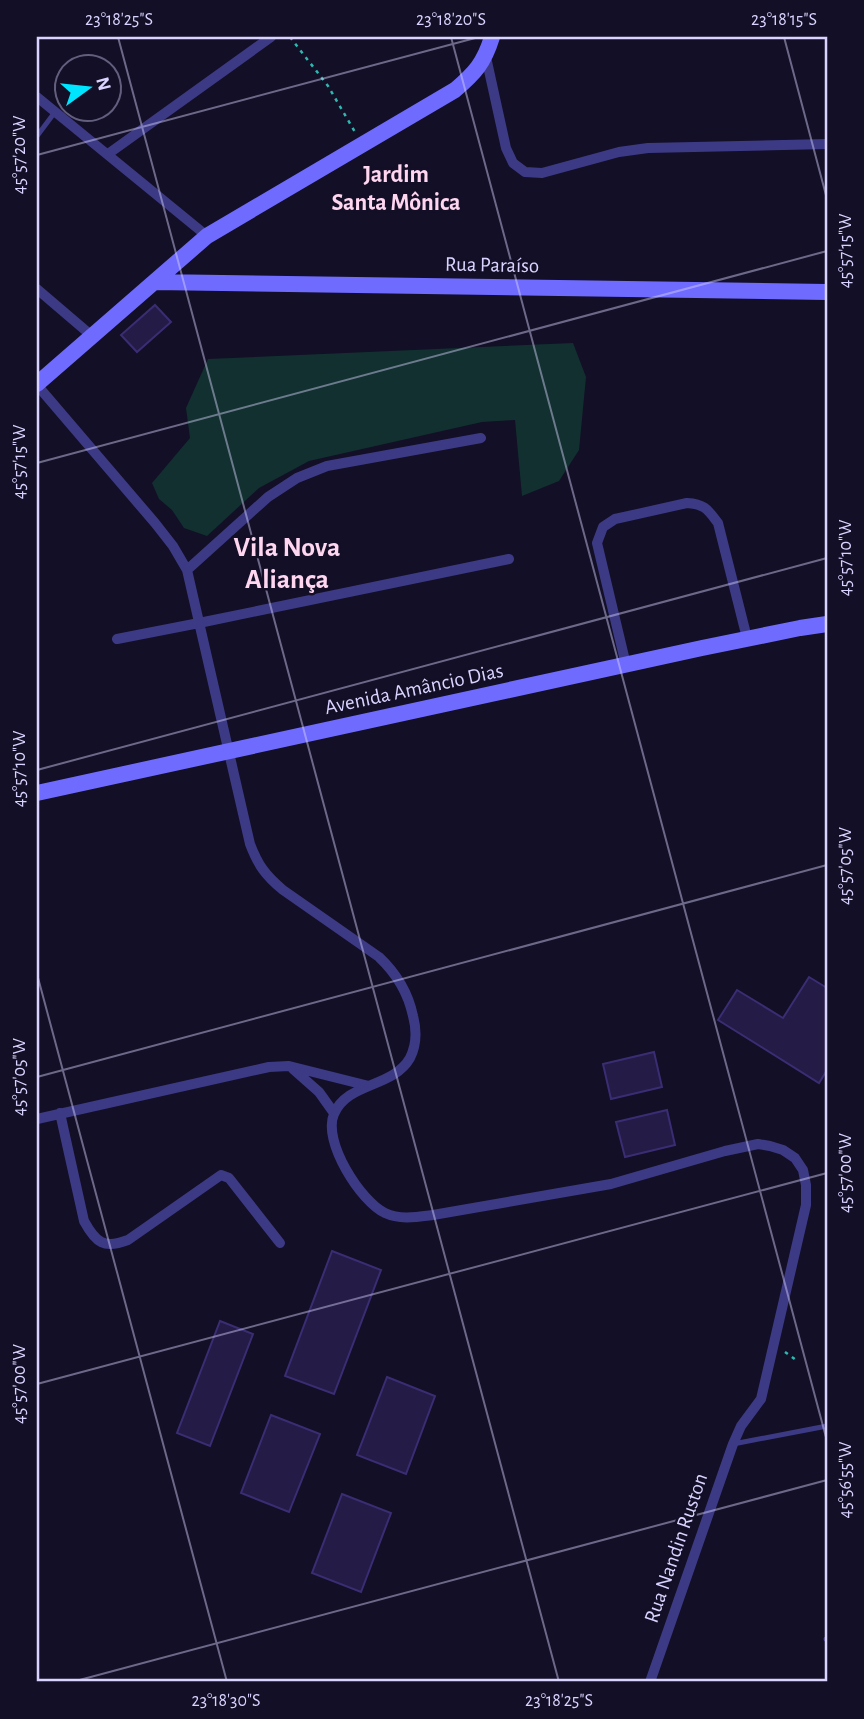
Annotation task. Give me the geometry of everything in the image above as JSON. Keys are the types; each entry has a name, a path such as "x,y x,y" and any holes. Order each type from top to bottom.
{"street":[{"path":"108,154 271,37"},
{"path":"289,1066 319,1092 334,1113 344,1100 355,1092 400,1072 413,1052 416,1040 415,1025 407,994 393,970 379,957 283,890 258,864 250,844 187,570 155,523 37,384 207,236 455,90 475,73 485,57 492,37"},
{"path":"485,57 506,148 513,163 526,172 542,173 619,152 648,148 827,144"},
{"path":"37,97 52,110"},
{"path":"68,122 207,236"},
{"name":"Rua Paraíso","path":"155,282 827,292"},
{"path":"37,289 92,335"},
{"path":"187,570 268,497 297,478 327,466 481,438"},
{"path":"626,665 597,543 603,527 615,519 687,503 699,504 710,512 718,523 747,638"},
{"path":"117,639 509,559"},
{"name":"Avenida Amâncio Dias","path":"37,793 747,638 827,624"},
{"path":"37,1119 269,1067 289,1066 369,1086"},
{"path":"60,1113 84,1221 92,1236 104,1244 116,1245 128,1240 221,1175 229,1178 280,1243"},
{"name":"Rua Nandin Ruston","path":"334,1113 332,1135 342,1164 376,1209 398,1217 433,1215 611,1184 758,1144 783,1150 795,1158 803,1170 806,1205 761,1399 741,1426 733,1444 650,1682"}],"lane":[{"path":"37,136 52,116"},
{"path":"733,1444 827,1426"}],"path":[{"path":"290,37 328,86 362,144"}],"green space":[{"path":"573,343 586,377 579,450 559,481 522,496 515,420 482,422 309,461 259,488 207,536 184,528 172,510 159,499 152,483 190,438 186,408 208,359"}],"building":[{"path":"155,305 171,322 137,352 121,335"},
{"path":"809,977 827,988 827,1070 819,1083 718,1020 737,990 783,1018"},
{"path":"654,1052 662,1087 611,1099 603,1064"},
{"path":"667,1110 675,1145 625,1157 616,1122"},
{"path":"332,1251 381,1270 334,1394 285,1376"},
{"path":"220,1321 253,1334 210,1446 177,1433"},
{"path":"387,1377 435,1396 406,1474 357,1455"},
{"path":"271,1415 320,1434 289,1512 241,1493"},
{"path":"342,1494 391,1513 361,1592 312,1573"}],"district":[{"name":"Jardim Santa Mônica","path":"396,189"},
{"name":"Vila Nova Aliança","path":"287,564"}]}
